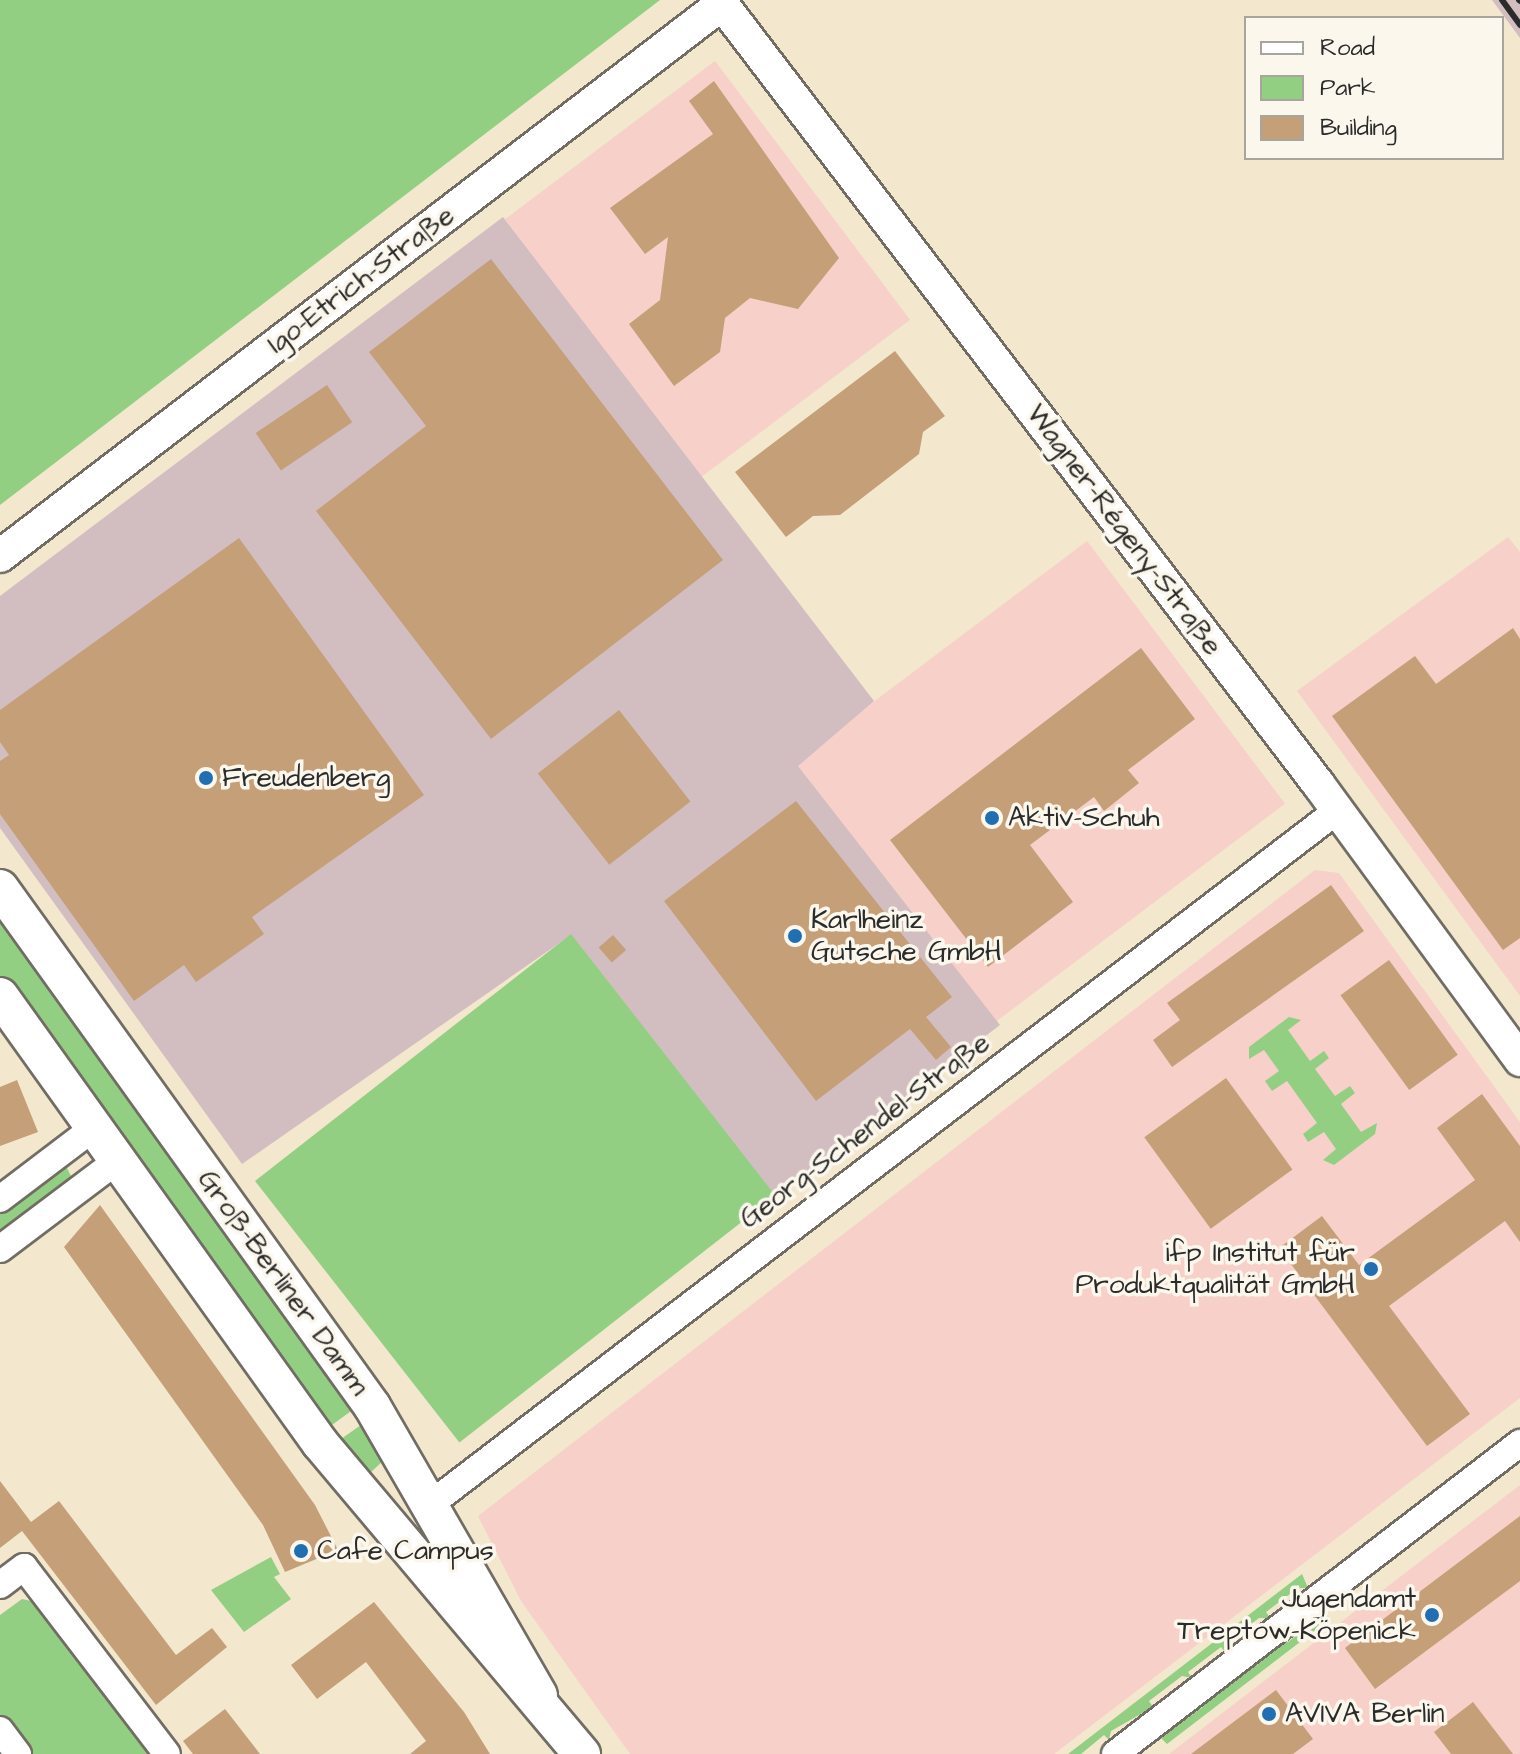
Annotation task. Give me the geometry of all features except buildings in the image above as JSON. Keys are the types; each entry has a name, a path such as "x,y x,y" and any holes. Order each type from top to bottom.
{"main road":[{"name":"Groß-Berliner Damm","path":"0,888 372,1406 432,1503 539,1695"},
{"name":"Groß-Berliner Damm","path":"0,996 390,1530 539,1695 582,1754"},
{"path":"390,1530 432,1503"}],"street":[{"name":"Igo-Etrich-Straße","path":"0,556 720,2"},
{"name":"Wagner-Régeny-Straße","path":"720,2 1338,810 1520,1060"},
{"name":"Georg-Schendel-Straße","path":"432,1503 1338,810"},
{"path":"0,1199 95,1127"},
{"path":"0,1249 118,1160"},
{"path":"1115,1754 1520,1443"},
{"path":"0,1585 24,1567 167,1754"},
{"path":"0,1730 18,1754"}],"shaded area":[{"path":"1492,0 1520,0 1520,38 1504,16"},
{"path":"715,61 910,320 700,478 505,219"},
{"path":"503,217 874,701 798,766 1000,1025 774,1197 571,935 242,1164 0,828 0,596"},
{"path":"1508,537 1520,552 1520,996 1297,691"},
{"path":"1087,541 1285,804 993,1024 795,761"},
{"path":"1315,870 1339,873 1520,1122 1520,1398 1054,1754 630,1754 521,1601 478,1516"},
{"path":"1520,1485 1520,1754 1169,1754"}],"green space":[{"path":"0,0 660,0 0,505"},
{"path":"0,906 361,1404 304,1445 0,1027"},
{"path":"571,934 775,1196 459,1442 255,1181"},
{"path":"1289,1017 1301,1020 1288,1030 1310,1061 1324,1051 1329,1058 1315,1069 1335,1096 1350,1086 1355,1093 1341,1104 1361,1132 1377,1123 1375,1134 1334,1165 1323,1160 1336,1149 1324,1132 1308,1142 1303,1134 1317,1123 1287,1081 1272,1091 1265,1081 1279,1071 1264,1050 1249,1059 1249,1047"},
{"path":"65,1164 73,1180 0,1232 0,1214"},
{"path":"368,1420 386,1458 369,1474 334,1444"},
{"path":"271,1557 280,1574 274,1577 291,1599 244,1632 211,1590"},
{"path":"1302,1574 1308,1588 1298,1588 1266,1612 1270,1618 1259,1618 1227,1642 1225,1652 1221,1647 1188,1672 1192,1678 1182,1676 1149,1701 1153,1707 1111,1731 1109,1740 1104,1735 1081,1754 1068,1754"},
{"path":"22,1599 36,1602 152,1754 29,1754 0,1717 0,1615"},
{"path":"1322,1607 1330,1619 1167,1744 1161,1738 1167,1725 1171,1730 1204,1706 1200,1700 1210,1701 1242,1676 1239,1670 1249,1671 1281,1646 1278,1641 1288,1642 1320,1617"}],"railway":[{"path":"1502,0 1520,25"}],"place":[{"name":"Freudenberg","path":"206,778"},
{"name":"Aktiv-Schuh","path":"992,818"},
{"name":"Karlheinz Gutsche GmbH","path":"795,936"},
{"name":"ifp Institut für Produktqualität GmbH","path":"1371,1269"},
{"name":"Cafe Campus","path":"301,1551"},
{"name":"Jugendamt Treptow-Köpenick","path":"1432,1615"},
{"name":"AVIVA Berlin","path":"1269,1714"}]}
